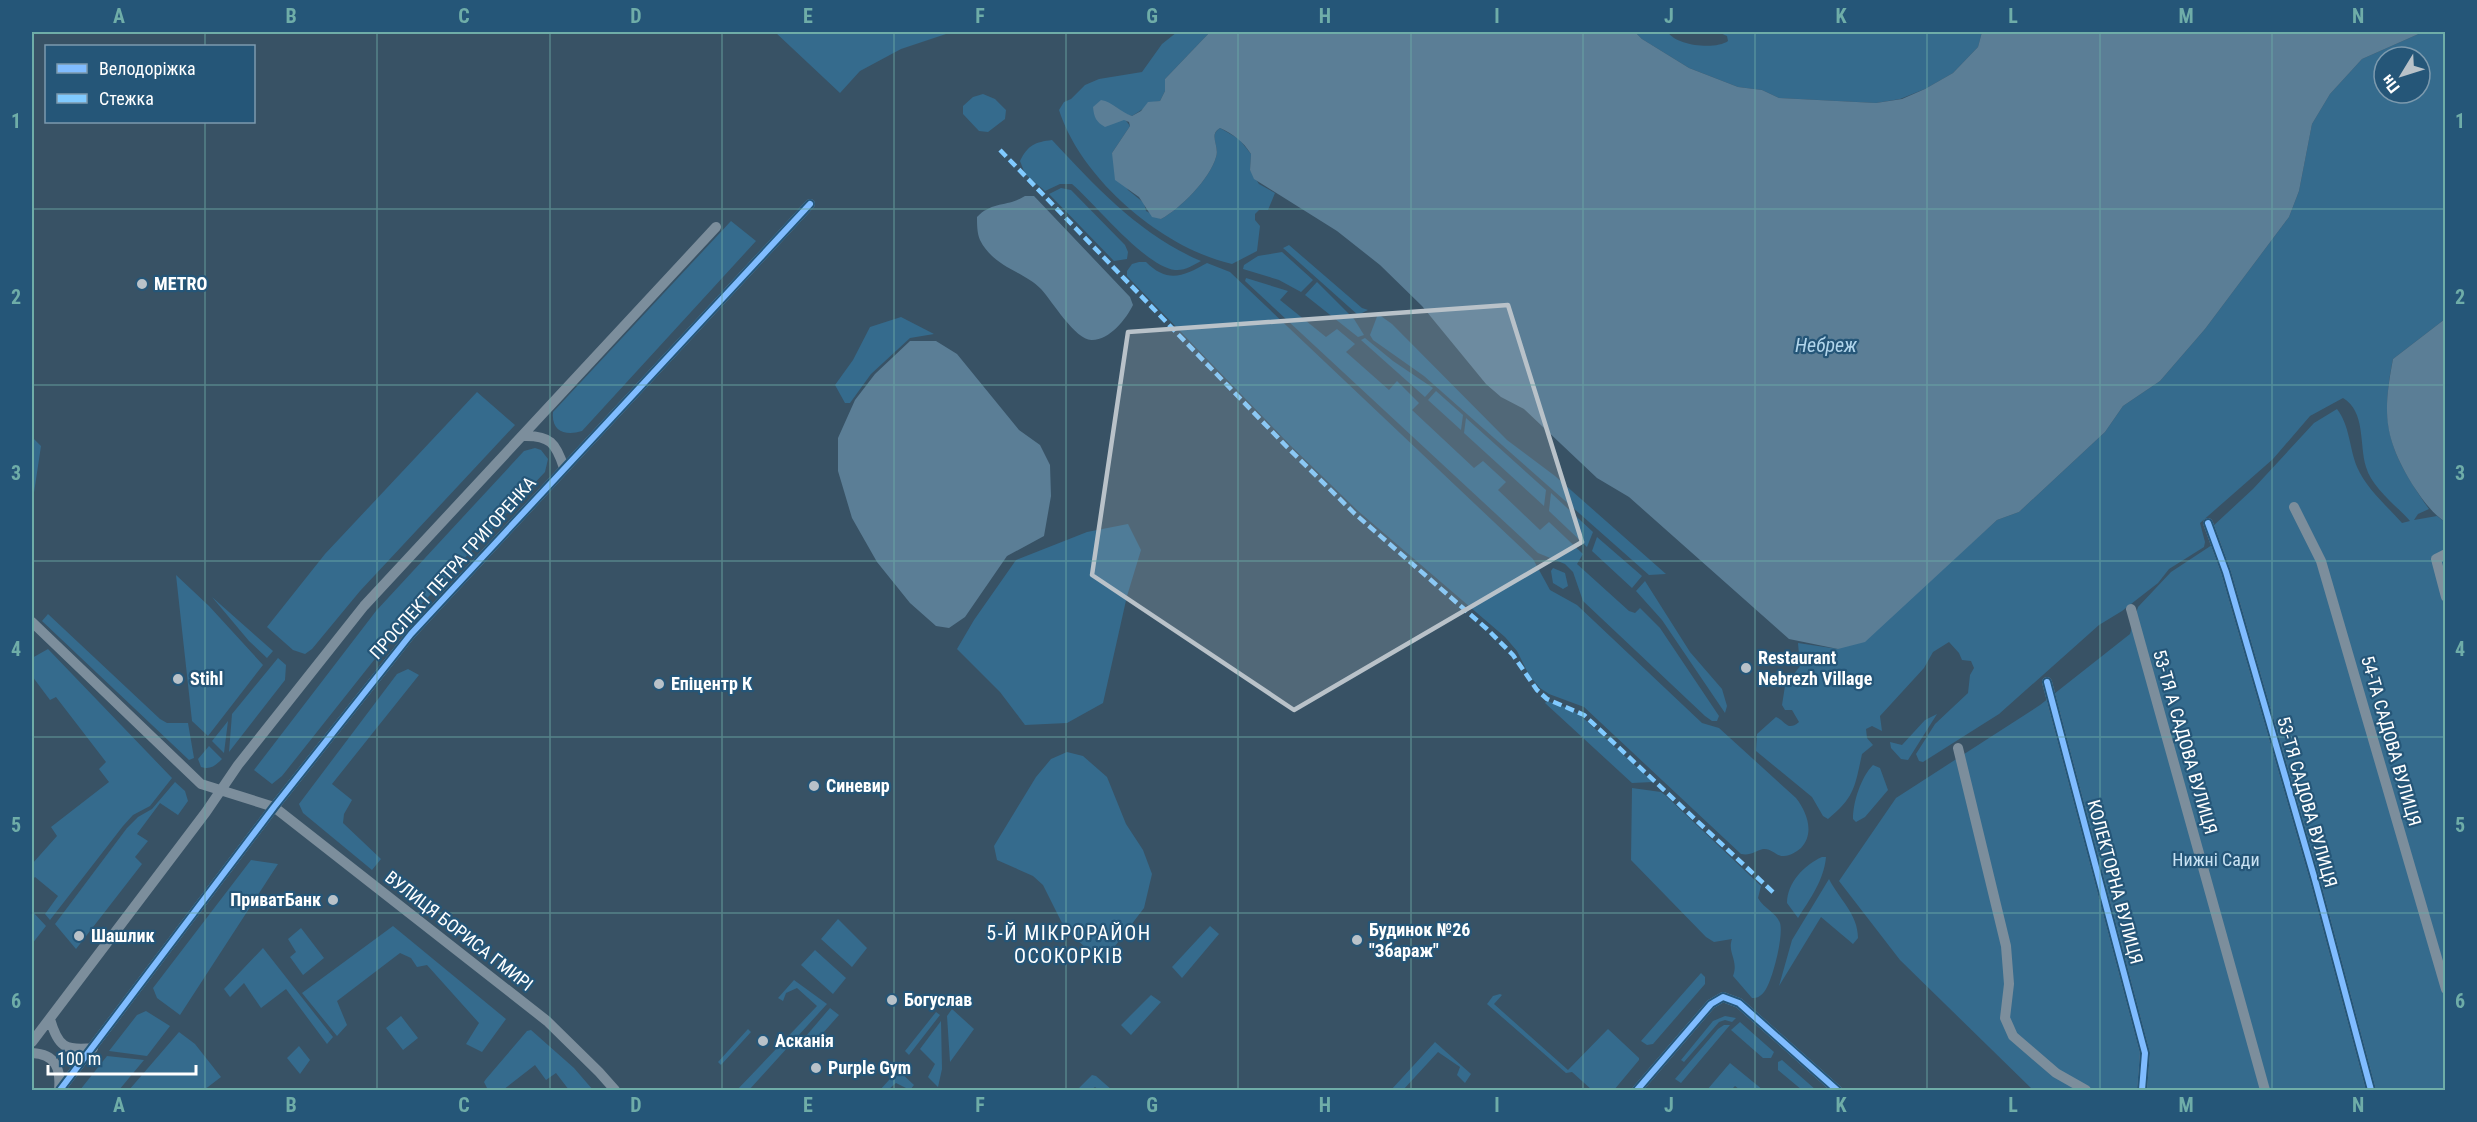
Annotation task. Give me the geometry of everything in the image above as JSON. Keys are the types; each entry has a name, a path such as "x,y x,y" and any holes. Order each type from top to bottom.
{"street":[{"name":"ПРОСПЕКТ ПЕТРА ГРИГОРЕНКА","path":"60,1090 274,807 411,634 810,204"},
{"name":"ПРОСПЕКТ ПЕТРА ГРИГОРЕНКА","path":"32,1042 292,695 364,606 716,227"},
{"path":"523,436 542,436 549,440 560,455 564,468"},
{"name":"54-ТА САДОВА ВУЛИЦЯ","path":"2294,507 2321,561 2445,989"},
{"name":"53-ТЯ САДОВА ВУЛИЦЯ","path":"2208,523 2226,572 2305,846 2371,1090"},
{"path":"2440,556 2445,597"},
{"name":"53-ТЯ А САДОВА ВУЛИЦЯ","path":"2131,609 2265,1090"},
{"path":"32,622 201,784 274,807"},
{"name":"КОЛЕКТОРНА ВУЛИЦЯ","path":"2047,682 2145,1053 2139,1089"},
{"path":"1958,748 2006,946 2009,984 2005,1018 2013,1036 2056,1073 2086,1090"},
{"name":"ВУЛИЦЯ БОРИСА ГМИРІ","path":"274,807 547,1021 615,1090"},
{"path":"1637,1090 1711,1004 1723,997 1739,1003 1837,1090"},
{"path":"50,1019 54,1034 67,1048 78,1050 93,1048"},
{"path":"32,1053 46,1055 54,1061 59,1069 60,1090"}],"highlighted area":[{"path":"1508,305 1582,542 1294,710 1092,575 1128,332"}],"green space":[{"path":"775,32 952,32 901,49 860,71 840,93"},
{"path":"1177,32 1210,32 1165,79 1165,91 1160,101 1154,102 1132,116 1124,114 1115,106 1130,126 1112,153 1128,190 1144,203 1146,211 1161,219 1185,201 1208,175 1217,153 1215,134 1217,131 1220,128 1239,139 1251,154 1250,170 1259,184 1275,193 1268,210 1259,210 1255,214 1255,220 1260,226 1257,251 1232,264 1205,256 1179,243 1128,207 1085,161 1070,136 1059,110 1064,102 1071,99 1085,85 1099,79 1142,72 1162,44"},
{"path":"1635,32 1668,32 1679,41 1706,46 1728,41 1727,36 1718,32 1982,32 1978,47 1953,73 1925,89 1900,99 1876,103 1779,98 1762,90 1738,87 1689,68 1642,39"},
{"name":"Нижні Сади","path":"2423,32 2445,32 2445,319 2393,359 2387,403 2391,438 2397,455 2429,509 2418,514 2414,520 2437,516 2445,522 2445,1090 2033,1090 1900,960 1839,881 1896,798 2040,705 2130,634 2138,607 2171,572 2212,545 2212,527 2253,489 2314,423 2337,409 2347,430 2354,459 2361,475 2402,523 2410,521 2379,489 2369,475 2364,458 2359,420 2350,404 2343,398 2310,416 2273,459 2200,523 2205,542 2204,547 2169,569 2158,583 2122,611 2099,625 1999,714 1923,762 1919,761 1916,754 1935,724 1968,693 1970,675 1974,668 1971,661 1962,660 1949,642 1933,652 1924,668 1880,716 1882,731 1872,726 1866,729 1867,738 1873,745 1862,754 1849,797 1828,819 1823,816 1812,797 1756,751 1757,734 1776,717 1789,726 1799,722 1792,710 1785,710 1782,705 1785,686 1800,666 1798,643 1838,649 1936,575 1997,520 2019,512 2105,432 2123,406 2160,381 2205,329 2289,217 2299,191 2312,124 2330,94 2362,59 2372,55 2372,105 2432,105 2432,45 2394,45"},
{"path":"983,94 995,99 1006,110 1005,119 988,132 979,131 963,114 963,106 973,97"},
{"path":"1052,140 1085,175 1139,224 1179,251 1201,261 1182,270 1163,266 1136,247 1072,184 1060,184 1045,191 1025,174 1020,161 1033,145"},
{"path":"1061,188 1071,190 1125,245 1128,252 1127,259 1114,261 1049,194"},
{"path":"731,221 756,241 582,431 570,433 557,428 554,424 553,412"},
{"path":"1289,245 1362,308 1368,310 1358,315 1283,248"},
{"path":"1282,252 1313,280 1301,292 1279,280 1243,269 1244,265 1258,256"},
{"path":"1146,262 1162,273 1176,276 1207,263 1230,272 1533,559 1550,590 1577,605 1702,723 1719,728 1796,798 1808,823 1808,836 1801,848 1786,856 1766,849 1741,854 1584,707 1549,694 1540,688 1529,675 1517,651 1505,637 1357,510 1290,445 1127,276 1127,271 1132,264"},
{"path":"1246,278 1288,291 1280,300 1326,337 1337,329 1355,344 1346,352 1389,390 1397,381 1419,403 1412,410 1474,468 1483,461 1506,482 1498,490 1540,530 1549,522 1583,554 1577,564 1629,611 1635,613 1640,608 1660,628 1719,716 1717,721 1712,721 1705,716 1583,601 1573,572 1565,564 1538,553 1245,281"},
{"path":"1317,282 1354,319 1364,335 1358,337 1305,295"},
{"path":"1378,314 1392,324 1507,440 1555,476 1666,574 1649,575 1424,376 1373,340 1370,335"},
{"path":"901,317 934,334 910,338 871,374 850,403 845,403 835,385 853,360 870,327"},
{"path":"1365,338 1393,361 1433,388 1425,397 1361,340"},
{"path":"1436,391 1463,415 1461,430 1428,400"},
{"path":"477,392 515,425 360,591 312,649 305,654 293,650 267,627 325,554"},
{"path":"1466,418 1546,490 1544,506 1464,433"},
{"path":"32,437 41,446 32,506"},
{"path":"535,448 541,450 548,459 545,472 401,626 282,776 272,784 254,770 376,611 524,451"},
{"path":"1551,493 1593,532 1587,547 1549,511"},
{"path":"1128,524 1141,550 1127,596 1103,703 1067,723 1025,725 1000,692 957,649 974,620 1016,560 1087,532"},
{"path":"1597,537 1642,576 1632,588 1592,551"},
{"path":"1553,568 1565,573 1568,586 1563,589 1553,583 1551,571"},
{"path":"176,575 209,606 263,665 208,736 192,721"},
{"path":"1645,581 1690,652 1722,689 1727,706 1725,713 1662,620 1636,591"},
{"path":"212,597 273,651 267,658 249,641"},
{"path":"48,614 160,719 167,723 188,723 194,758 189,760 42,621"},
{"path":"48,649 172,778 150,806 133,815 123,826 50,920 45,914 58,896 35,877 32,880 32,864 57,836 51,827 109,782 99,769 106,762 56,697 50,700 32,676 32,658"},
{"path":"278,658 286,665 285,680 229,752 232,714"},
{"path":"408,669 419,675 332,784 352,800 344,814 343,823 381,859 372,870 303,813 299,804 397,674"},
{"path":"1547,701 1571,709 1582,717 1653,782 1632,783 1545,703"},
{"path":"1937,714 1908,760 1901,759 1891,748 1890,742 1902,745 1925,720"},
{"path":"228,721 224,753 212,741"},
{"path":"209,746 222,759 212,767 201,767 198,759"},
{"path":"1067,752 1083,756 1107,777 1126,824 1143,850 1152,874 1144,908 1106,958 1097,958 1065,929 1043,885 1033,876 997,860 994,846 1036,777 1051,759"},
{"path":"1873,765 1880,768 1888,790 1865,817 1856,822 1853,819 1853,812 1856,798 1861,783"},
{"path":"175,782 185,791 188,801 178,815 160,803 137,834 148,841 135,857 142,864 76,949 55,924 127,828 138,817 152,809"},
{"path":"1632,788 1661,792 1665,795 1761,886 1758,898 1778,919 1781,929 1774,969 1767,987 1760,996 1752,998 1733,976 1735,965 1731,948 1732,939 1714,942 1706,937 1631,860"},
{"path":"1822,857 1826,857 1819,881 1798,918 1787,903 1790,888 1803,870"},
{"path":"251,860 278,864 180,1015 157,998 153,988"},
{"path":"1829,879 1855,921 1858,938 1853,944 1821,917 1779,986 1792,940"},
{"path":"32,911 46,926 32,944"},
{"path":"838,919 867,948 852,967 821,939"},
{"path":"393,926 506,1019 482,1052 466,1044 479,1023 427,965 417,967 411,958 400,953 337,1001 347,1025 337,1036 302,993"},
{"path":"1210,926 1219,934 1182,978 1172,967"},
{"path":"301,928 324,958 303,975 290,957 296,952 288,939"},
{"path":"263,948 333,1037 327,1044 286,989 261,1008 244,983 230,997 224,989"},
{"path":"815,950 846,978 833,994 801,965"},
{"path":"1701,973 1705,977 1705,984 1653,1044 1647,1045 1641,1041"},
{"path":"794,980 827,1004 749,1090 737,1090 817,1006 797,988 786,993 783,1001 778,998"},
{"path":"1151,995 1161,1002 1131,1035 1121,1025"},
{"path":"1502,995 1494,1004 1568,1070 1608,1029 1639,1060 1614,1090 1592,1090 1572,1072 1566,1073 1487,1004 1493,996"},
{"path":"830,1008 839,1015 814,1043 806,1036"},
{"path":"952,1009 974,1029 950,1062 947,1016"},
{"path":"146,1011 170,1026 147,1056 109,1051 137,1015"},
{"path":"936,1012 940,1015 909,1055 905,1051"},
{"path":"401,1016 418,1038 403,1050 386,1028"},
{"path":"1725,1016 1736,1018 1732,1022 1725,1020 1719,1022 1684,1062 1681,1060 1713,1021"},
{"path":"941,1021 942,1069 938,1087 928,1077 935,1064 920,1049"},
{"path":"1740,1022 1774,1052 1771,1058 1763,1058 1731,1030"},
{"path":"1724,1025 1730,1025 1681,1083 1675,1079 1718,1029"},
{"path":"748,1029 751,1032 721,1065 718,1062"},
{"path":"531,1030 574,1068 593,1090 569,1090 556,1073 546,1080 535,1065 503,1090 488,1090 484,1082 486,1079 527,1031"},
{"path":"179,1032 195,1044 221,1077 204,1090 194,1088 191,1090 129,1090"},
{"path":"1435,1042 1471,1074 1465,1083 1457,1075 1460,1067 1438,1052 1403,1090 1391,1090"},
{"path":"299,1046 310,1060 300,1074 287,1058"},
{"path":"107,1056 144,1060 119,1090 80,1090"},
{"path":"1782,1060 1816,1090 1802,1090 1778,1070 1778,1062"},
{"path":"1730,1063 1763,1090 1740,1090 1735,1086 1731,1090 1707,1090"},
{"path":"898,1070 914,1085 910,1090 896,1083 888,1090 880,1090"},
{"path":"1092,1075 1112,1090 1099,1090 1095,1087 1091,1090 1077,1090"}],"water":[{"name":"Небреж","path":"1210,32 1635,32 1642,39 1689,68 1738,87 1762,90 1779,98 1876,103 1902,99 1953,73 1978,47 1982,32 2423,32 2394,45 2372,45 2372,55 2362,59 2330,94 2312,124 2299,191 2289,217 2205,329 2160,381 2123,406 2105,432 2019,512 1997,520 1865,642 1838,649 1789,639 1629,497 1597,478 1524,409 1501,397 1486,384 1422,306 1380,265 1337,231 1254,179 1250,170 1251,154 1229,133 1220,128 1215,134 1216,157 1201,184 1169,214 1161,219 1152,217 1139,197 1115,180 1112,153 1130,126 1129,122 1124,120 1105,127 1096,119 1093,107 1101,100 1132,116 1141,111 1148,102 1160,101 1165,91 1165,79"},
{"path":"1025,196 1034,196 1130,297 1133,305 1130,311 1111,333 1099,339 1086,339 1072,327 1041,289 993,257 980,240 977,217 994,206"},
{"path":"2445,319 2445,522 2423,500 2402,467 2391,437 2387,409 2393,359"},
{"path":"910,341 936,341 957,354 1019,430 1040,445 1050,465 1051,496 1044,536 1007,556 965,617 949,628 936,626 910,603 877,562 852,518 838,471 838,438 855,400 875,374"}],"marked path":[{"path":"1000,150 1287,447 1354,513 1487,629 1513,655 1537,690 1547,699 1584,715 1776,895"}],"cycle path":[{"path":"60,1090 274,807 411,634 810,204"},
{"path":"2208,523 2226,572 2315,880 2371,1090"},
{"path":"2047,682 2145,1053 2142,1090"},
{"path":"1637,1090 1711,1004 1723,997 1739,1003 1837,1090"}],"place":[{"name":"METRO","path":"142,284"},
{"name":"Restaurant Nebrezh Village","path":"1746,668"},
{"name":"Stihl","path":"178,679"},
{"name":"Епіцентр К","path":"659,684"},
{"name":"Синевир","path":"814,786"},
{"name":"ПриватБанк","path":"333,900"},
{"name":"Шашлик","path":"79,936"},
{"name":"Будинок №26 \"Збараж\"","path":"1357,940"},
{"name":"Богуслав","path":"892,1000"},
{"name":"Асканія","path":"763,1041"},
{"name":"Purple Gym","path":"816,1068"}],"district":[{"name":"5-Й МІКРОРАЙОН ОСОКОРКІВ","path":"1069,944"}]}
